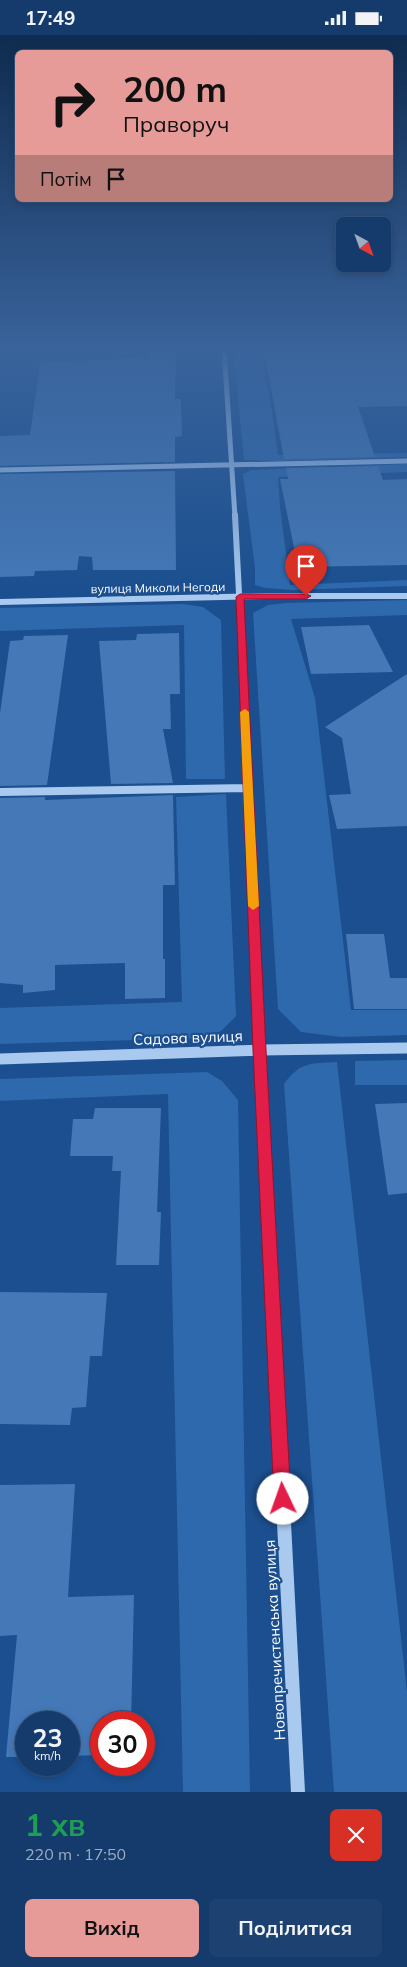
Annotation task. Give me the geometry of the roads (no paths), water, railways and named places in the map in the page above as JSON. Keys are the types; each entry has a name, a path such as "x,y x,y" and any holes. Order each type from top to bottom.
{"street":[{"name":"Новопречистенська вулиця","path":"229,430 240,597 260,1050 298,1792"},
{"path":"0,470 407,461"},
{"name":"вулиця Миколи Негоди","path":"0,603 240,597 407,596"},
{"path":"0,792 248,788"},
{"name":"Садова вулиця","path":"0,1059 260,1050 407,1048"}]}
